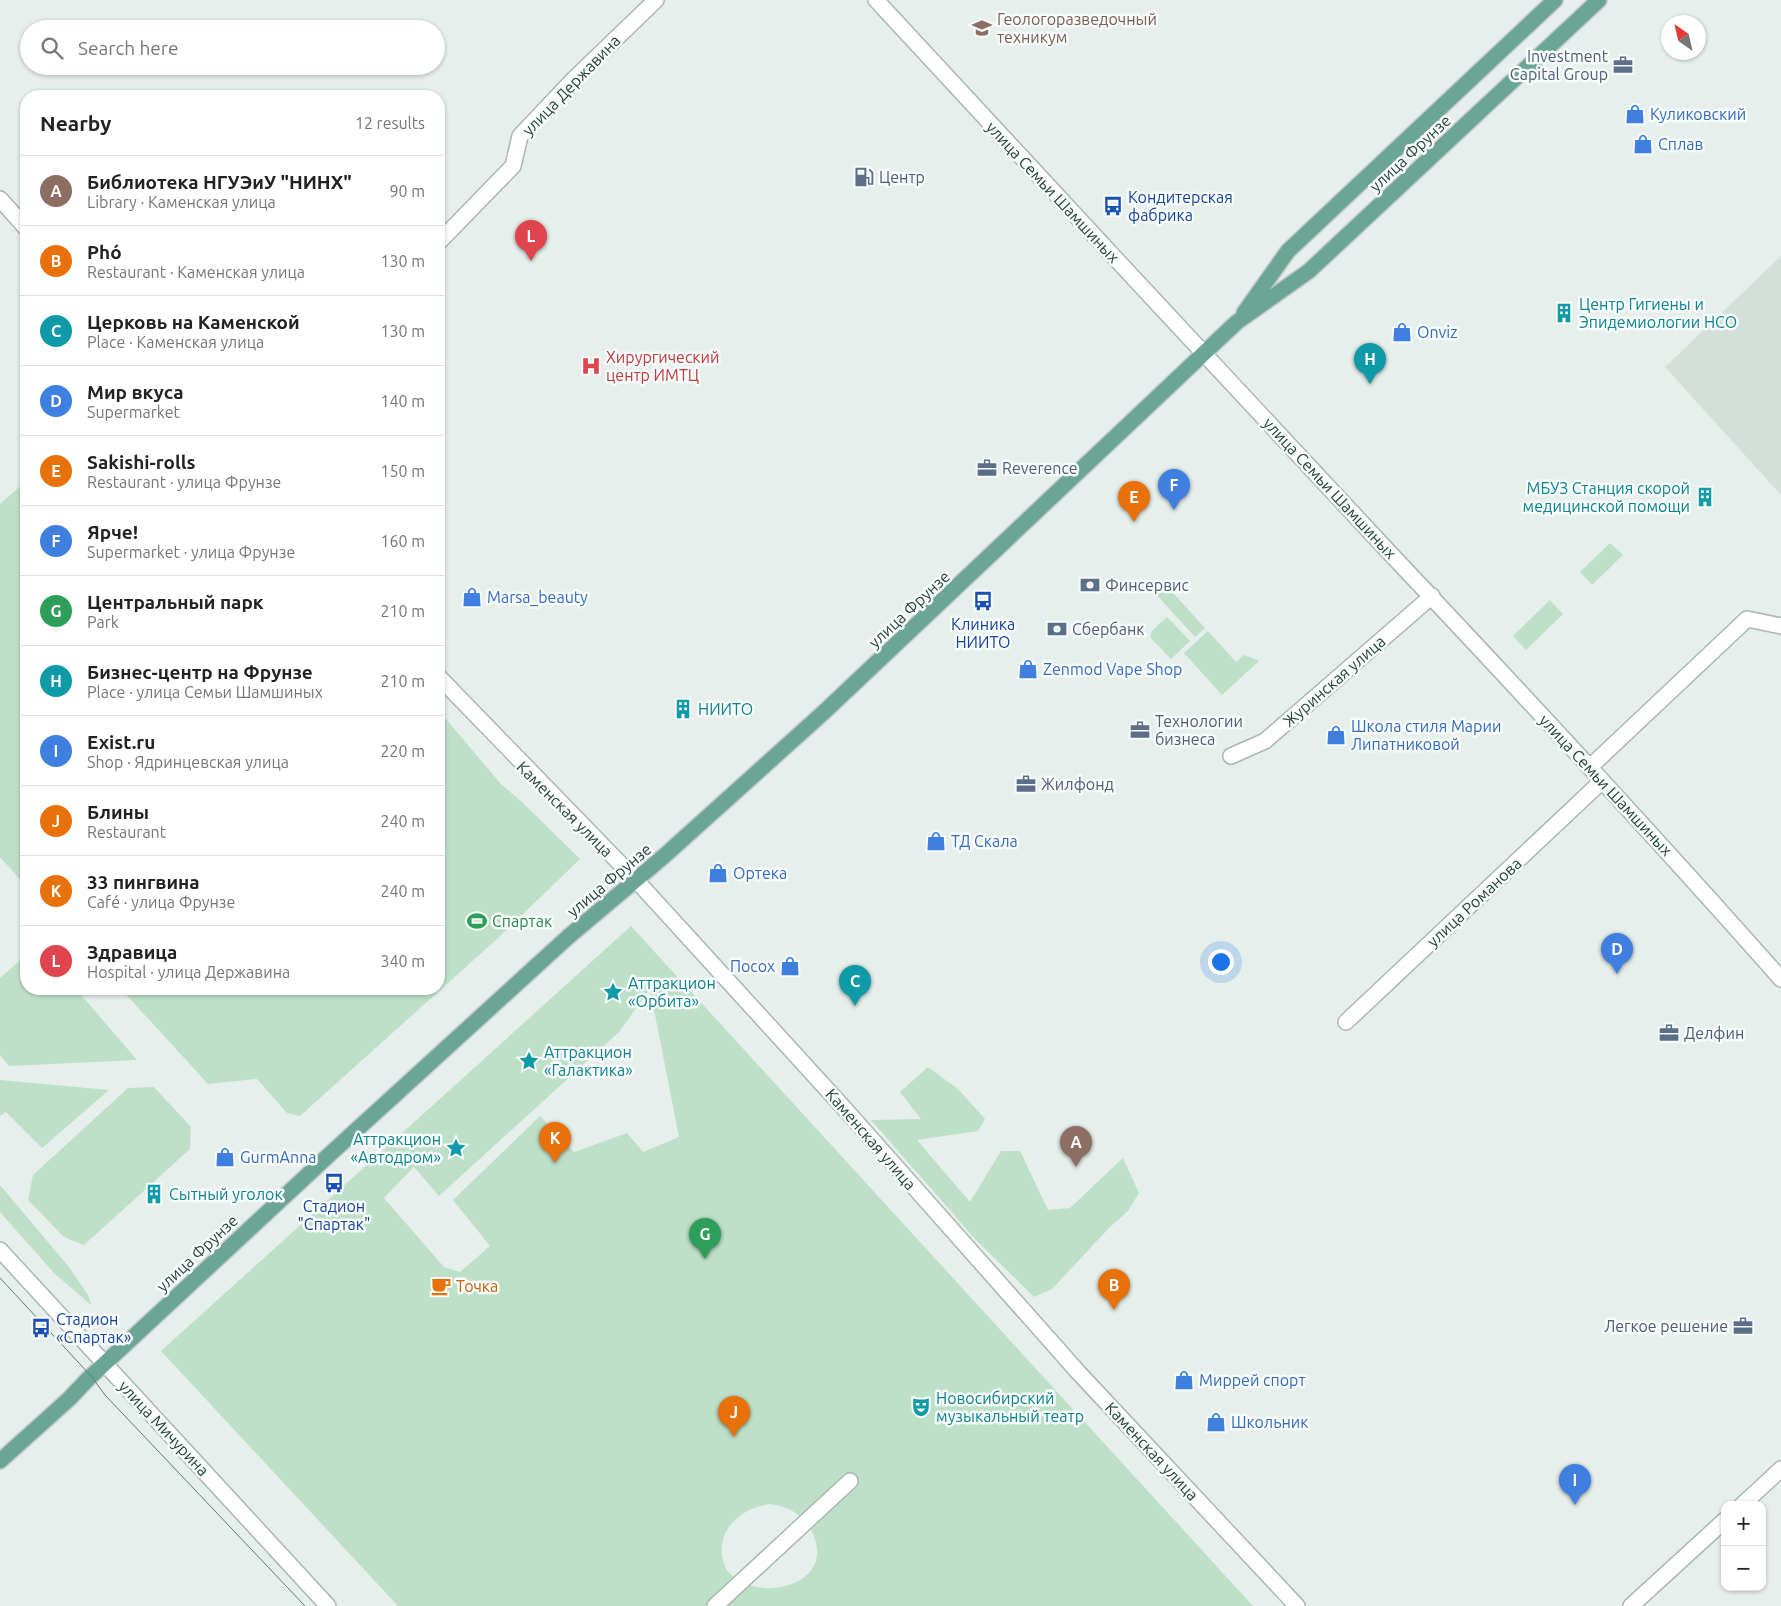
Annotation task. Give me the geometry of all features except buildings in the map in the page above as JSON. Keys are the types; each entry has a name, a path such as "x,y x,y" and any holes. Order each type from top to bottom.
{"main road":[{"name":"улица Фрунзе","path":"1237,322 1288,251 1555,0"},
{"name":"улица Фрунзе","path":"0,1461 329,1155 568,937 636,880 838,700 1237,322 1309,271 1599,0"}],"street":[{"name":"улица Державина","path":"445,236 513,166 520,136 574,79 656,0"},
{"name":"улица Семьи Шамшиных","path":"876,0 1204,354 1432,596 1590,767 1781,979"},
{"path":"0,199 20,221"},
{"name":"Журинская улица","path":"1231,756 1265,741 1432,596"},
{"path":"1590,767 1747,619 1781,626"},
{"name":"Каменская улица","path":"445,683 636,880 844,1108 1078,1372 1297,1606"},
{"name":"улица Романова","path":"1346,1022 1602,781"},
{"name":"улица Мичурина","path":"0,1250 328,1606"},
{"path":"1746,1501 1781,1469"},
{"path":"715,1606 850,1482"},
{"path":"1631,1606 1721,1524"}],"shaded area":[{"path":"1781,256 1781,495 1665,367"}],"green space":[{"path":"20,486 20,879 0,857 0,504"},
{"path":"1610,543 1623,555 1592,585 1580,572"},
{"path":"1164,583 1205,628 1195,637 1154,592"},
{"path":"1550,600 1563,614 1526,650 1513,636"},
{"path":"1167,617 1190,641 1171,659 1150,637 1152,631"},
{"path":"1208,631 1236,662 1244,655 1259,661 1222,695 1184,653"},
{"name":"Спартак","path":"445,718 501,784 580,859 497,939 445,986"},
{"path":"631,926 1253,1606 398,1606 161,1351","holes":["650,989 679,1137 643,1152 627,1133 574,1152 540,1116 453,1200 490,1246 460,1272 444,1267 384,1198 414,1167 439,1196 619,1032","769,1504 789,1509 804,1520 812,1532 817,1551 814,1566 804,1578 789,1585 772,1588 754,1587 738,1580 726,1569 722,1556 722,1545 730,1525 738,1518 747,1511"]},
{"path":"20,960 20,995 81,995 137,1060 9,1066 0,1055 0,978"},
{"name":"Спартак","path":"126,995 435,995 300,1116 287,1113 257,1079 208,1084"},
{"path":"928,1067 958,1089 985,1119 978,1131 917,1140 970,1202 1001,1151 1020,1151 1048,1210 1070,1208 1123,1158 1139,1193 1128,1211 1109,1228 1052,1289 1034,1297 977,1241 871,1120 921,1119 900,1092"},
{"path":"0,1080 109,1090 42,1148 6,1112 0,1116"},
{"path":"154,1087 191,1127 190,1149 84,1245 64,1237 28,1200 33,1175 128,1088"},
{"path":"0,1185 69,1267 88,1295 91,1305 54,1273 0,1212"}],"tram line":[{"path":"0,1278 91,1376 105,1395 305,1606"}],"place":[{"name":"Геологоразведочный техникум","path":"982,28"},
{"name":"Investment Capital Group","path":"1623,65"},
{"name":"Куликовский","path":"1635,114"},
{"name":"Сплав","path":"1643,144"},
{"name":"Центр","path":"864,177"},
{"name":"Кондитерская фабрика","path":"1113,206"},
{"name":"Здравица","path":"531,261"},
{"name":"Центр Гигиены и Эпидемиологии НСО","path":"1564,313"},
{"name":"Onviz","path":"1402,332"},
{"name":"Хирургический центр ИМТЦ","path":"591,366"},
{"name":"Бизнес-центр на Фрунзе","path":"1370,384"},
{"name":"Reverence","path":"987,468"},
{"name":"МБУЗ Станция скорой медицинской помощи","path":"1705,497"},
{"name":"Ярче!","path":"1174,510"},
{"name":"Sakishi-rolls","path":"1134,522"},
{"name":"Финсервис","path":"1090,585"},
{"name":"Marsa_beauty","path":"472,597"},
{"name":"Клиника НИИТО","path":"983,601"},
{"name":"Сбербанк","path":"1057,629"},
{"name":"Zenmod Vape Shop","path":"1028,669"},
{"name":"НИИТО","path":"683,709"},
{"name":"Технологии бизнеса","path":"1140,730"},
{"name":"Школа стиля Марии Липатниковой","path":"1336,735"},
{"name":"Жилфонд","path":"1026,784"},
{"name":"ТД Скала","path":"936,841"},
{"name":"Ортека","path":"718,873"},
{"name":"Спартак","path":"477,921"},
{"name":"Посох","path":"790,966"},
{"name":"Мир вкуса","path":"1617,974"},
{"name":"Аттракцион «Орбита»","path":"613,992"},
{"name":"Церковь на Каменской","path":"855,1006"},
{"name":"Делфин","path":"1669,1033"},
{"name":"Аттракцион «Галактика»","path":"529,1061"},
{"name":"Аттракцион «Автодром»","path":"456,1148"},
{"name":"GurmAnna","path":"225,1157"},
{"name":"33 пингвина","path":"555,1163"},
{"name":"Библиотека НГУЭиУ \"НИНХ\"","path":"1076,1167"},
{"name":"Стадион \"Спартак\"","path":"334,1183"},
{"name":"Сытный уголок","path":"154,1194"},
{"name":"Центральный парк","path":"705,1259"},
{"name":"Точка","path":"441,1286"},
{"name":"Phó","path":"1114,1310"},
{"name":"Легкое решение","path":"1743,1326"},
{"name":"Стадион «Спартак»","path":"41,1328"},
{"name":"Миррей спорт","path":"1184,1380"},
{"name":"Новосибирский музыкальный театр","path":"921,1407"},
{"name":"Школьник","path":"1216,1422"},
{"name":"Блины","path":"734,1437"},
{"name":"Exist.ru","path":"1575,1505"}]}
